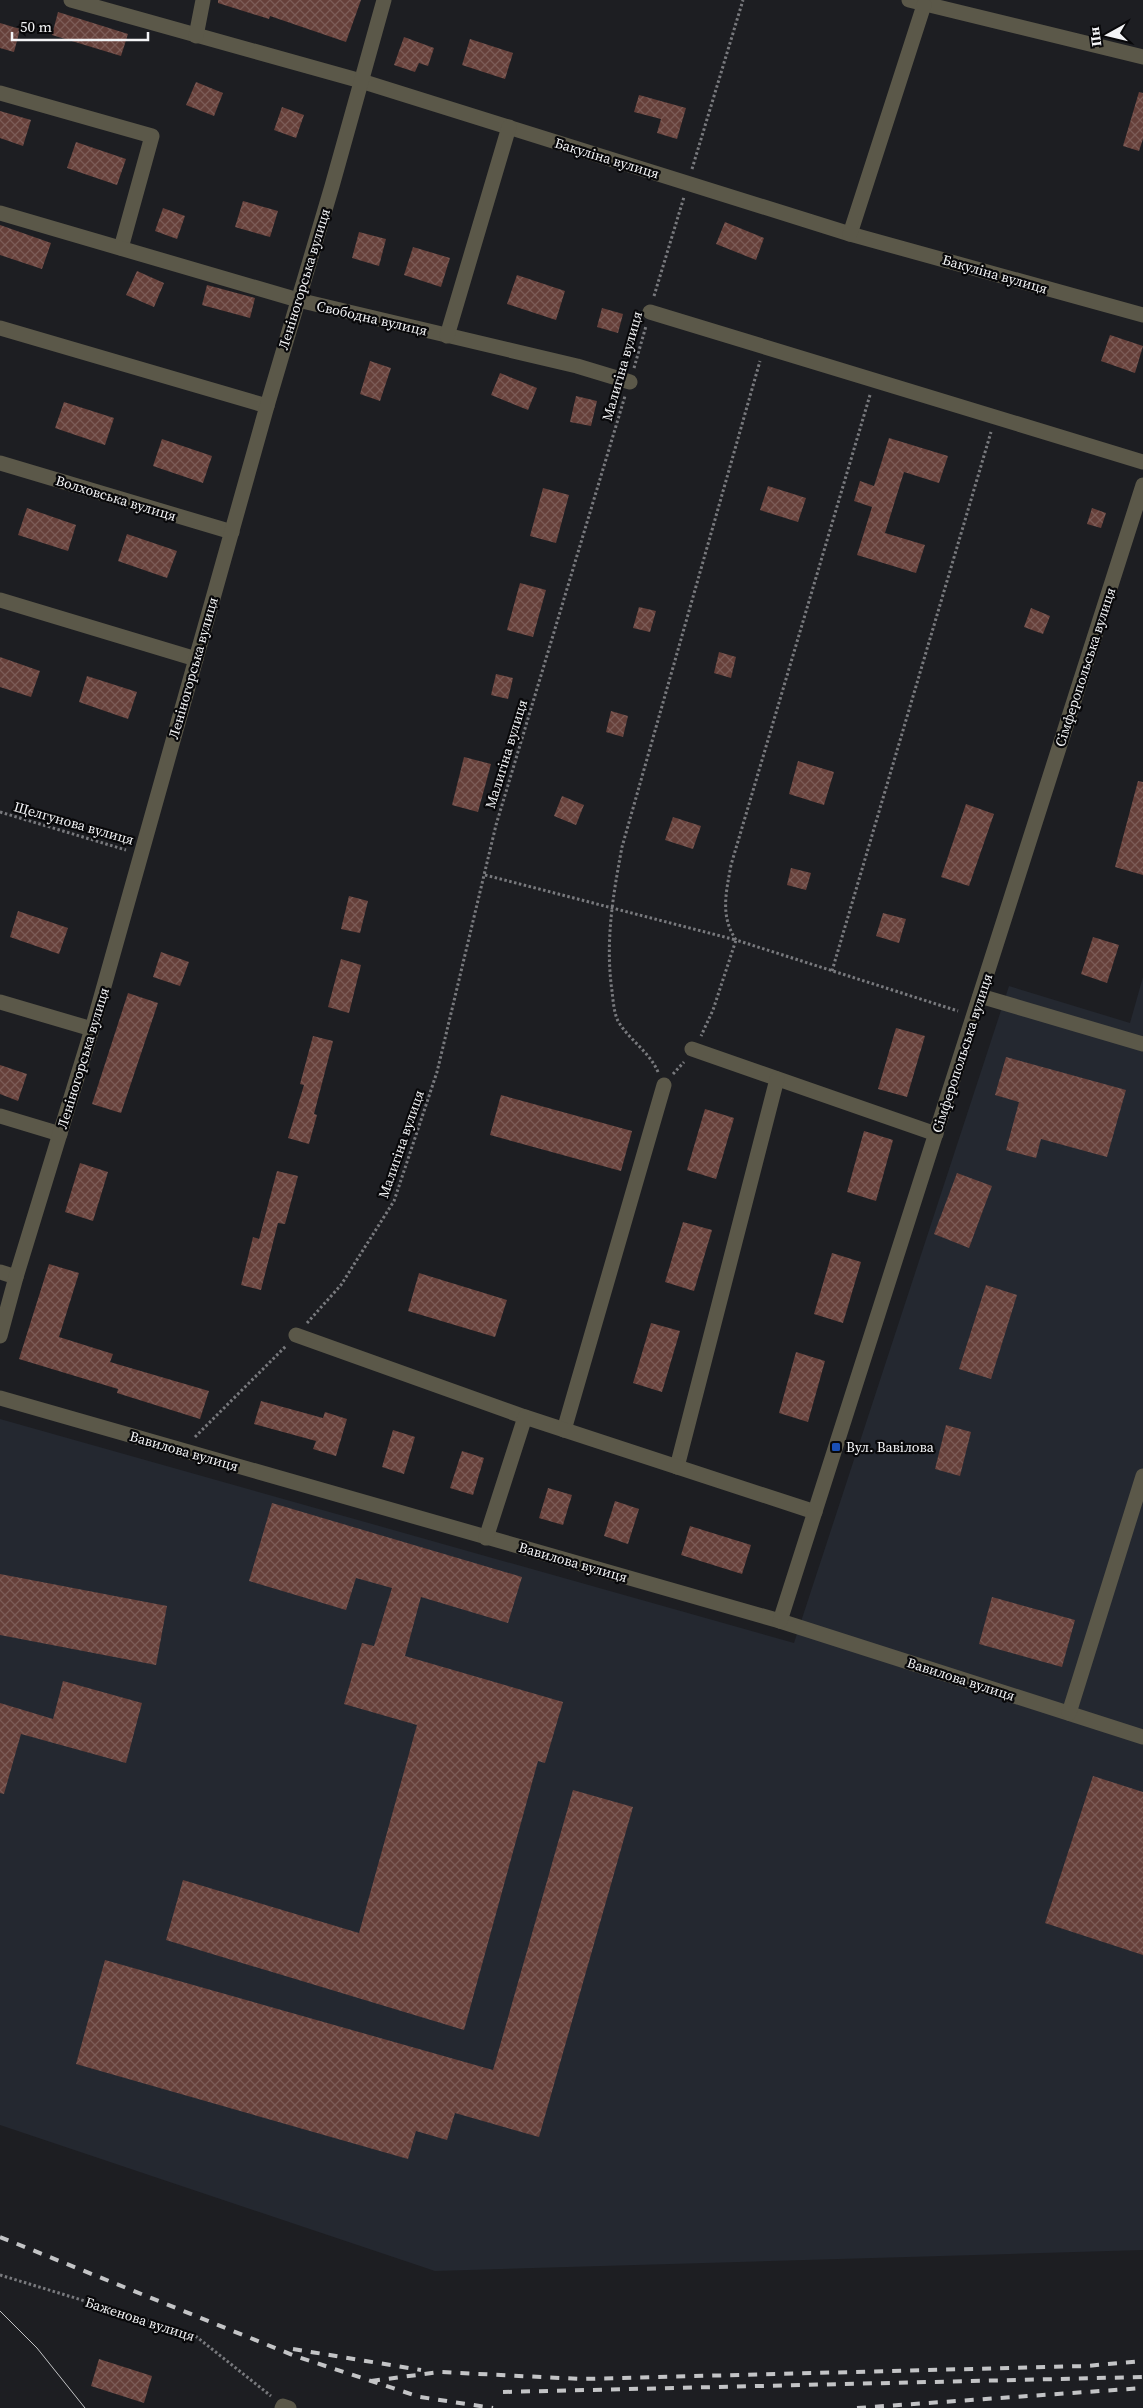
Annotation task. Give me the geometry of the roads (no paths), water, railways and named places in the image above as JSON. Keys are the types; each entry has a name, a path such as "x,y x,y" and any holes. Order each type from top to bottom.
{"street":[{"name":"Бакуліна вулиця","path":"71,0 362,81 850,234 1143,315"},
{"path":"196,36 203,0"},
{"name":"Леніногорська вулиця","path":"0,1336 16,1277 92,1029 267,406 384,0"},
{"path":"909,0 1143,57"},
{"path":"850,234 924,5"},
{"path":"0,93 152,136 120,248"},
{"path":"447,336 509,127"},
{"name":"Свободна вулиця","path":"0,213 298,300 576,366 630,382"},
{"path":"650,312 1143,462"},
{"path":"0,328 267,406"},
{"name":"Волховська вулиця","path":"0,463 232,532"},
{"name":"Сімферопольська вулиця","path":"780,1621 1143,485"},
{"path":"0,600 196,659"},
{"path":"980,996 1143,1044"},
{"path":"0,1002 92,1029"},
{"path":"692,1049 936,1134"},
{"path":"677,1466 777,1079"},
{"path":"564,1430 664,1085"},
{"path":"0,1116 60,1134"},
{"path":"0,1272 16,1277"},
{"path":"296,1335 525,1417 815,1512"},
{"name":"Вавилова вулиця","path":"0,1398 780,1621 1143,1737"},
{"path":"486,1538 525,1417"},
{"path":"1070,1713 1143,1476"}],"tram line":[{"path":"0,2311 37,2348 85,2408"}],"railway":[{"path":"0,2237 295,2356 420,2397 493,2408"},
{"path":"293,2349 421,2370"},
{"path":"371,2381 440,2372 581,2379 1086,2366 1143,2361"},
{"path":"503,2392 1143,2377"},
{"path":"857,2408 1143,2388"}],"place":[{"name":"Вул. Вавілова","path":"836,1447"}]}
